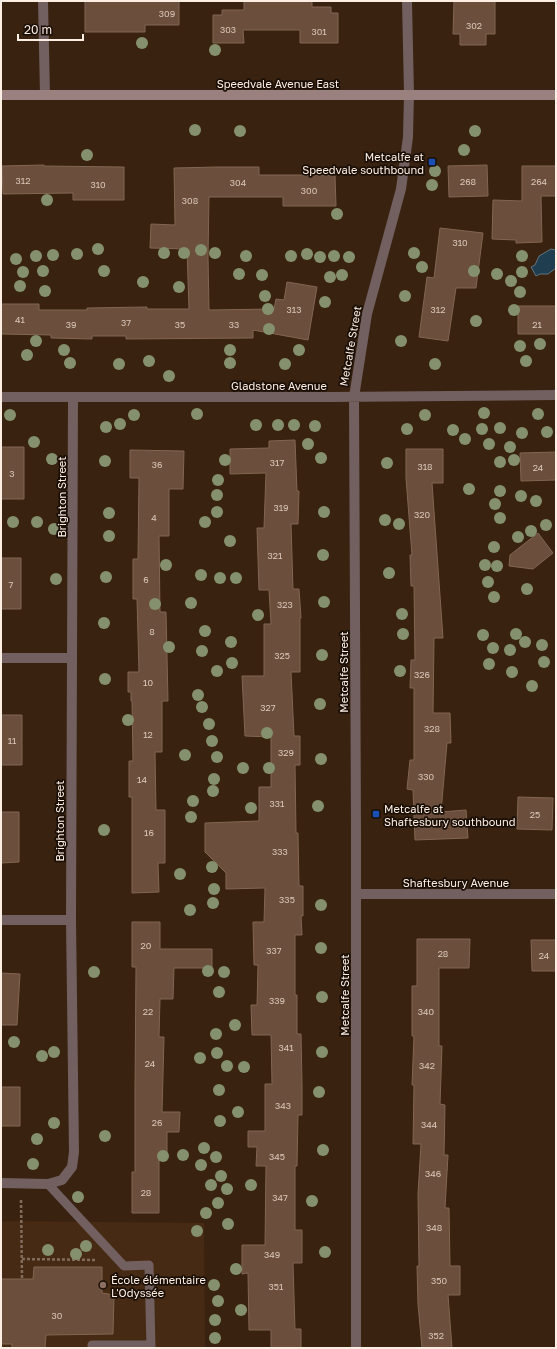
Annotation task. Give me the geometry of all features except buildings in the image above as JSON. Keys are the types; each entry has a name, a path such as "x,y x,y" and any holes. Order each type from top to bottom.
{"main road":[{"name":"Speedvale Avenue East","path":"1,95 556,95"}],"street":[{"path":"43,1 45,95"},
{"name":"Metcalfe Street","path":"356,1348 357,894 354,397 367,314 401,189 408,137 409,94 407,1"},
{"name":"Gladstone Avenue","path":"1,397 354,397 556,395"},
{"name":"Brighton Street","path":"1,1183 48,1184 62,1180 72,1167 74,1152 71,920 73,397"},
{"path":"1,658 72,658"},
{"name":"Shaftesbury Avenue","path":"357,894 556,894"},
{"path":"1,920 71,920"}],"lane":[{"path":"48,1184 124,1266 150,1265 151,1346 92,1345 92,1348"}],"path":[{"path":"21,1200 22,1279"},
{"path":"22,1259 103,1260 110,1251"}],"shaded area":[{"name":"École élémentaire L'Odyssée","path":"1,1221 204,1223 205,1348 1,1348"}],"water":[{"path":"551,249 556,250 556,268 548,274 540,274 536,276 531,267 535,265 539,256"}],"place":[{"name":"Metcalfe at Speedvale southbound","path":"432,162"},
{"name":"Metcalfe at Shaftesbury southbound","path":"376,814"},
{"name":"École élémentaire L'Odyssée","path":"103,1285"}]}
